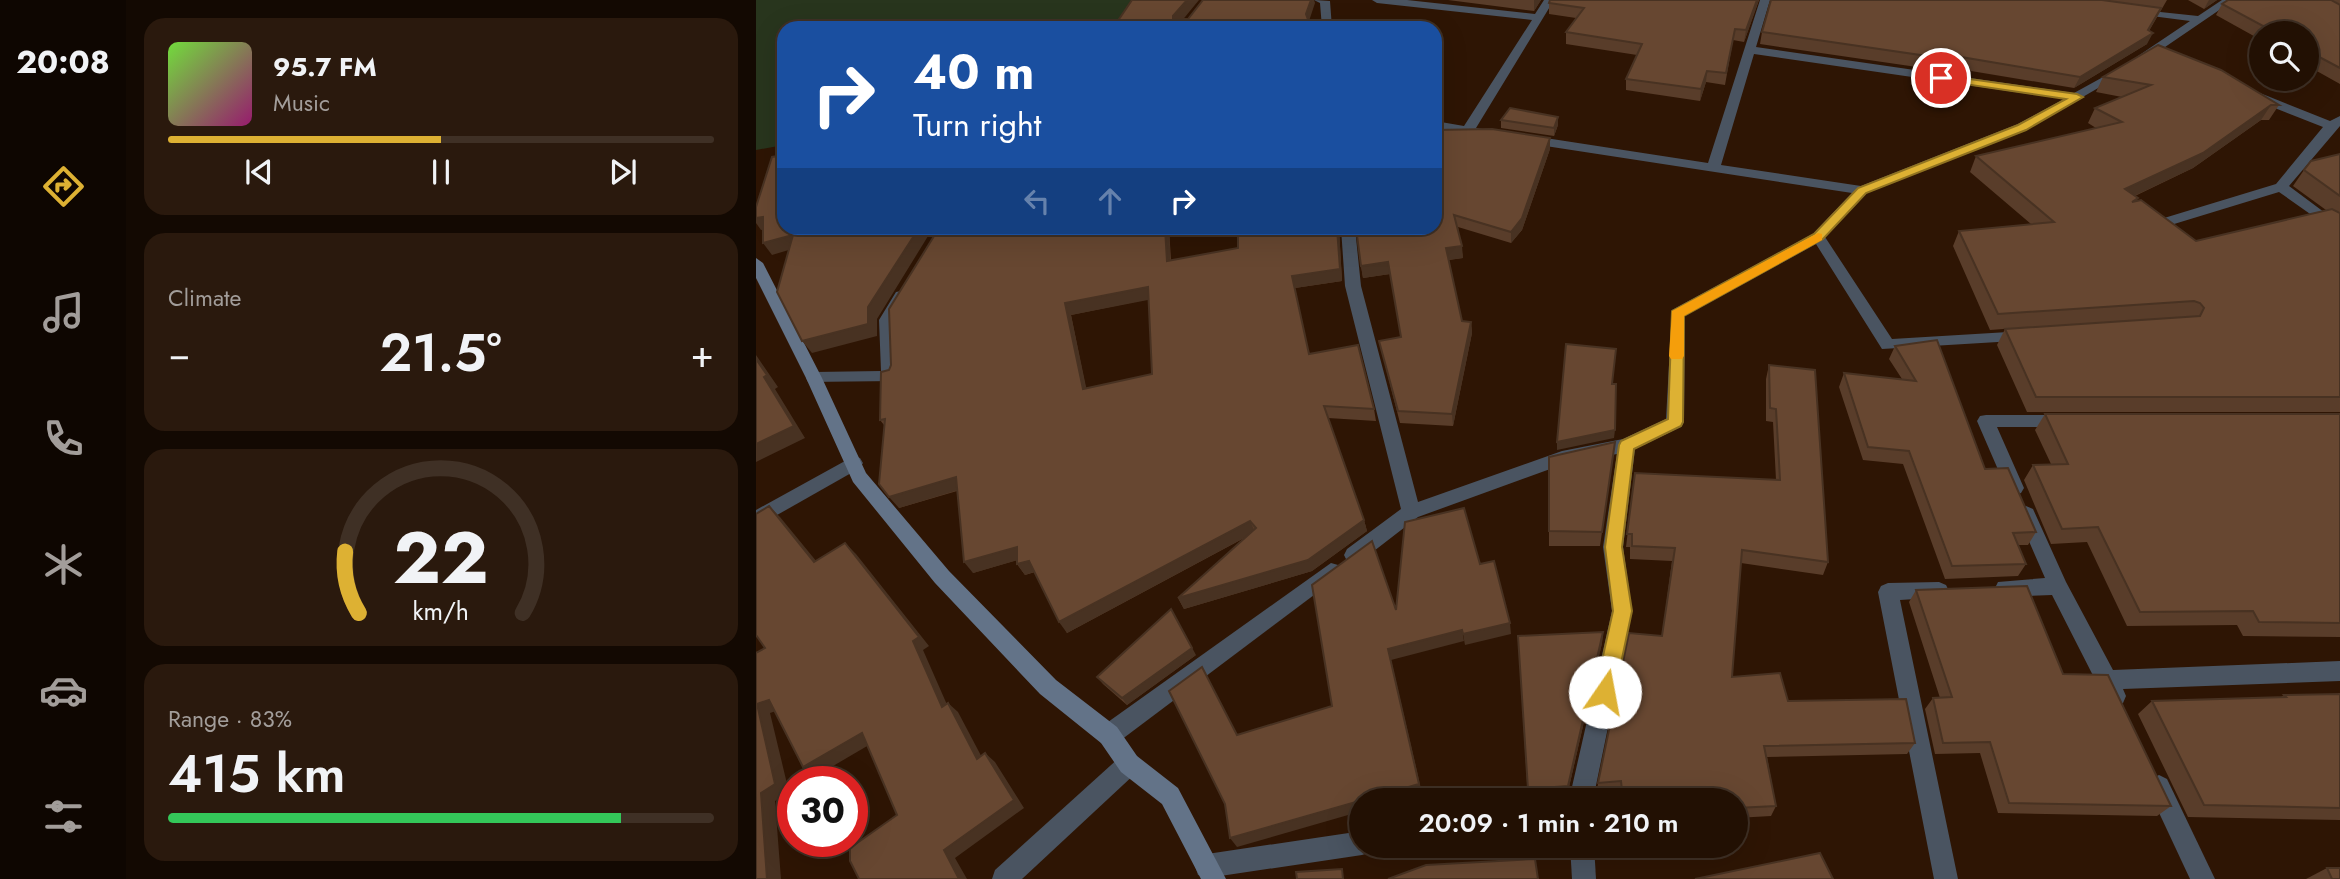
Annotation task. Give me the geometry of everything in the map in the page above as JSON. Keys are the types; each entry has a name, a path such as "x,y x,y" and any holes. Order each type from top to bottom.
{"street":[{"path":"1319,0 1325,1 1327,21"},
{"path":"1377,0 1538,17"},
{"path":"1468,130 1549,0"},
{"path":"1713,168 1765,0"},
{"path":"1109,735 1411,512 1562,458 1627,445 1675,422 1677,314 1818,237 1862,190 2022,127 2156,56 2198,19 2229,0"},
{"path":"2120,9 2198,19"},
{"path":"1750,50 2077,97"},
{"path":"2156,225 2281,187 2335,123 2240,89"},
{"path":"1442,126 1862,190"},
{"path":"2281,187 2340,231"},
{"path":"1349,235 1353,286 1411,512"},
{"path":"1818,237 1888,345 2035,335"},
{"path":"756,263 814,378 859,477 943,577 1048,687 1109,735 1129,764 1170,796 1211,872 1349,845"},
{"path":"814,378 889,377 887,320 908,285"},
{"path":"2081,421 1986,421 2058,586 2125,717"},
{"path":"1584,788 1622,611 1613,547 1627,445"},
{"path":"756,519 854,463"},
{"path":"1980,589 2058,586"},
{"path":"1946,879 1888,592 1954,590"},
{"path":"2107,680 2340,671"},
{"path":"1004,879 1129,764"},
{"path":"2149,767 2203,879"},
{"path":"1583,858 1584,879"}],"green space":[{"path":"756,0 1131,0 1122,21 777,21 777,146 756,150"}],"building":[{"path":"1132,0 1187,0 1173,19 1188,19 1203,0 1311,0 1306,14 1308,21 1118,21"},
{"path":"1550,0 1757,0 1746,30 1735,29 1726,73 1707,71 1701,89 1626,79 1642,44 1566,32 1584,8 1549,3"},
{"path":"1771,0 2102,0 2161,8 2148,30 2153,33 2080,77 1955,56 1955,60 1762,32"},
{"path":"2228,0 2331,0 2340,5 2340,68 2319,57 2319,21 2254,21 2222,4"},
{"path":"2158,45 2221,70 2249,87 2249,91 2256,91 2279,105 2271,105 2203,153 2125,189 2138,198 2132,202 2141,200 2196,241 2332,209 2340,213 2340,397 2036,397 2005,329 2200,316 2204,308 2194,301 1998,314 1959,231 2054,222 1976,156 2122,122 2095,108 2151,85 2103,77"},
{"path":"1510,108 1558,117 1554,128 1501,120"},
{"path":"1492,129 1550,138 1522,218 1511,232 1454,215 1462,246 1446,248 1462,321 1471,322 1452,414 1398,411 1379,341 1401,337 1388,262 1361,266 1357,235 1442,235 1442,130"},
{"path":"2340,154 2340,196 2304,170 2311,161"},
{"path":"777,156 777,235 793,235 763,243 763,217 756,218 756,207 772,157"},
{"path":"793,235 914,235 868,307 868,324 802,341 777,292"},
{"path":"935,235 1165,235 1167,261 1238,248 1238,235 1338,235 1340,269 1292,276 1309,354 1358,345 1374,409 1324,406 1364,520 1308,560 1178,598 1256,528 1250,521 1059,622 1029,561 1017,564 1017,547 964,562 956,477 889,497 879,484 885,419 880,420 881,372 889,370 889,309","holes":["1148,287 1152,374 1083,389 1065,303"]},
{"path":"1937,340 1985,469 2008,468 2036,532 2013,533 2026,564 1952,566 1909,451 1868,447 1844,373 1916,381 1895,346"},
{"path":"1566,344 1616,349 1612,384 1616,384 1615,430 1557,442"},
{"path":"756,359 794,426 756,444"},
{"path":"1769,365 1815,370 1828,562 1742,550 1732,677 1780,673 1788,701 1906,699 1915,743 1764,746 1776,806 1748,807 1748,788 1622,788 1621,781 1598,783 1629,633 1662,636 1675,548 1632,546 1632,534 1627,534 1635,473 1780,480 1776,409 1770,408"},
{"path":"2045,414 2340,414 2340,623 2259,622 2253,611 2140,612 2098,527 2062,529 2033,465 2068,464"},
{"path":"1615,442 1602,532 1549,531 1549,457"},
{"path":"769,506 814,562 845,543 919,637 913,641 942,707 948,703 977,759 985,753 1014,800 944,850 959,879 859,879 850,857 868,857 868,835 897,815 862,733 802,766 769,700 757,704 775,784 761,793 767,879 756,879 756,653 765,648 756,635 756,514"},
{"path":"1464,508 1480,564 1494,561 1510,623 1463,634 1462,630 1388,649 1419,784 1405,788 1349,788 1349,804 1230,838 1225,804 1169,691 1202,667 1237,735 1332,706 1312,585 1372,541 1396,610 1405,522"},
{"path":"2027,586 2063,674 2108,675 2171,806 2009,803 1990,742 1943,743 1933,698 1952,697 1916,590"},
{"path":"1171,609 1192,648 1122,698 1097,677"},
{"path":"1603,632 1568,786 1528,788 1518,636"},
{"path":"2340,694 2340,808 2204,805 2152,701 2286,697 2284,695"},
{"path":"1820,853 1833,879 1695,879"},
{"path":"1535,859 1538,879 1388,879 1426,865"},
{"path":"2327,868 2340,868 2340,879 2332,879"},
{"path":"1342,869 1343,879 1297,879 1296,872"}],"slow traffic":[{"path":"1677,356 1677,314 1818,237"}],"route":[{"path":"1605,692 1622,611 1613,547 1627,445 1675,422 1677,314 1818,237 1862,190 2022,127 2077,97 1941,78"}]}
